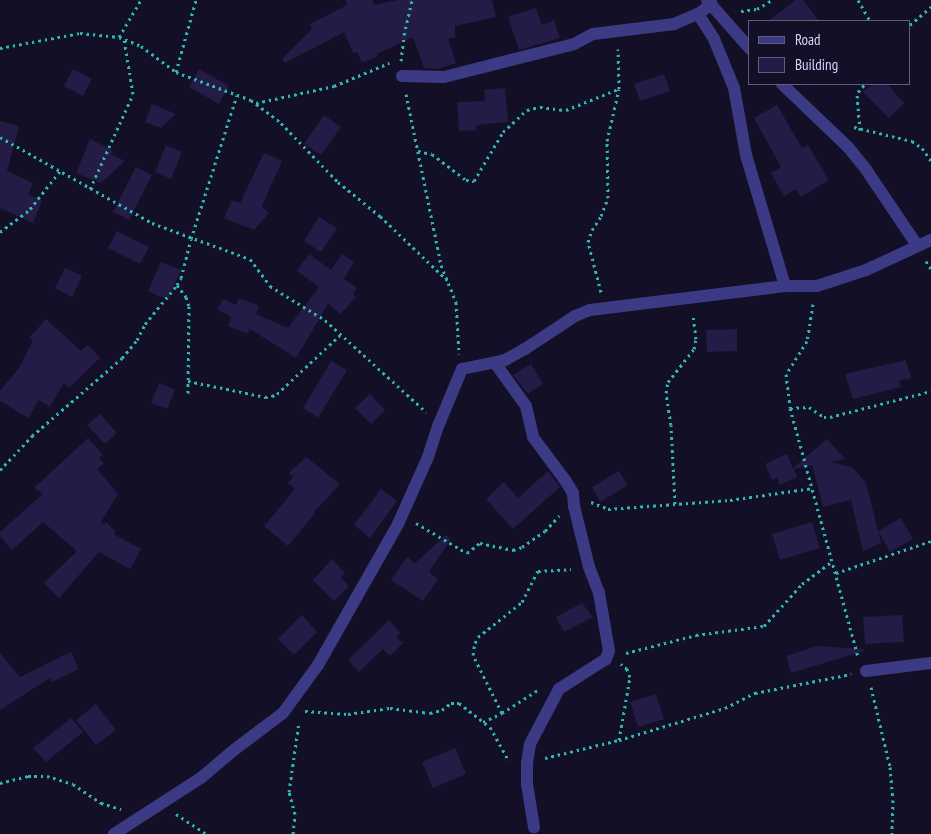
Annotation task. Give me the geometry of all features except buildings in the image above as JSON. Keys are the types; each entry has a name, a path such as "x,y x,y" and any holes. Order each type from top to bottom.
{"street":[{"path":"402,76 444,77 574,44 593,34 674,24 713,6 748,47"},
{"path":"698,14 714,39 732,82 746,155 785,286"},
{"path":"783,85 825,122 865,168 917,245"},
{"path":"114,834 202,777 283,713 295,697 318,665 402,514 428,457 439,424 462,369 495,363 525,350 575,316 606,307 785,286 817,286 866,270 931,240"},
{"path":"495,363 526,406 532,437 571,495 589,568 599,593 608,638 608,655 559,689 530,744 527,763 528,784 534,827"},
{"path":"866,671 931,663"}],"path":[{"path":"119,37 141,0"},
{"path":"176,72 196,0"},
{"path":"412,0 400,58 402,76 441,265 448,280 458,315 459,373"},
{"path":"713,6 757,9 772,0"},
{"path":"858,0 869,20"},
{"path":"911,24 931,7"},
{"path":"606,307 588,242 608,198 607,141 619,89 617,31"},
{"path":"0,48 80,33 119,37 140,46 176,72 256,103 281,123 338,182 380,216 448,280"},
{"path":"90,189 132,94 124,39"},
{"path":"256,103 334,86 400,58"},
{"path":"861,139 857,98 858,92 863,85"},
{"path":"418,151 432,154 466,180 474,181 503,132 528,110 540,107 562,110 619,89"},
{"path":"0,470 32,436 122,358 137,340 145,324 178,285 182,278 191,239 238,95"},
{"path":"825,122 837,122 912,142 922,148 931,161"},
{"path":"0,137 152,224 250,259 270,286 318,315 439,424"},
{"path":"0,232 30,210 60,171"},
{"path":"178,285 186,297 189,306 188,394"},
{"path":"817,286 806,341 786,374 790,408 833,561 856,652 866,671 890,767 893,800 892,834"},
{"path":"675,504 672,426 666,392 668,382 692,354 696,345 691,298"},
{"path":"188,381 265,397 272,396 277,394 340,335"},
{"path":"790,408 809,407 824,417 830,417 931,391"},
{"path":"402,514 464,553 469,552 480,543 513,550 522,548 546,531 571,495 603,508 730,500 813,488"},
{"path":"836,573 931,541"},
{"path":"624,654 696,635 764,626 802,584 833,561"},
{"path":"502,713 473,655 473,649 478,638 522,602 538,571 589,568"},
{"path":"615,662 627,669 630,677 619,740"},
{"path":"527,763 619,740 725,708 755,693 866,671"},
{"path":"483,722 502,713 541,688 559,689"},
{"path":"293,834 295,814 289,792 299,711 295,697"},
{"path":"299,711 348,714 390,708 430,713 442,710 451,703 459,703 490,727 504,750 511,767"},
{"path":"0,783 28,776 47,776 73,784 101,803 147,812"},
{"path":"159,805 207,834"}]}
